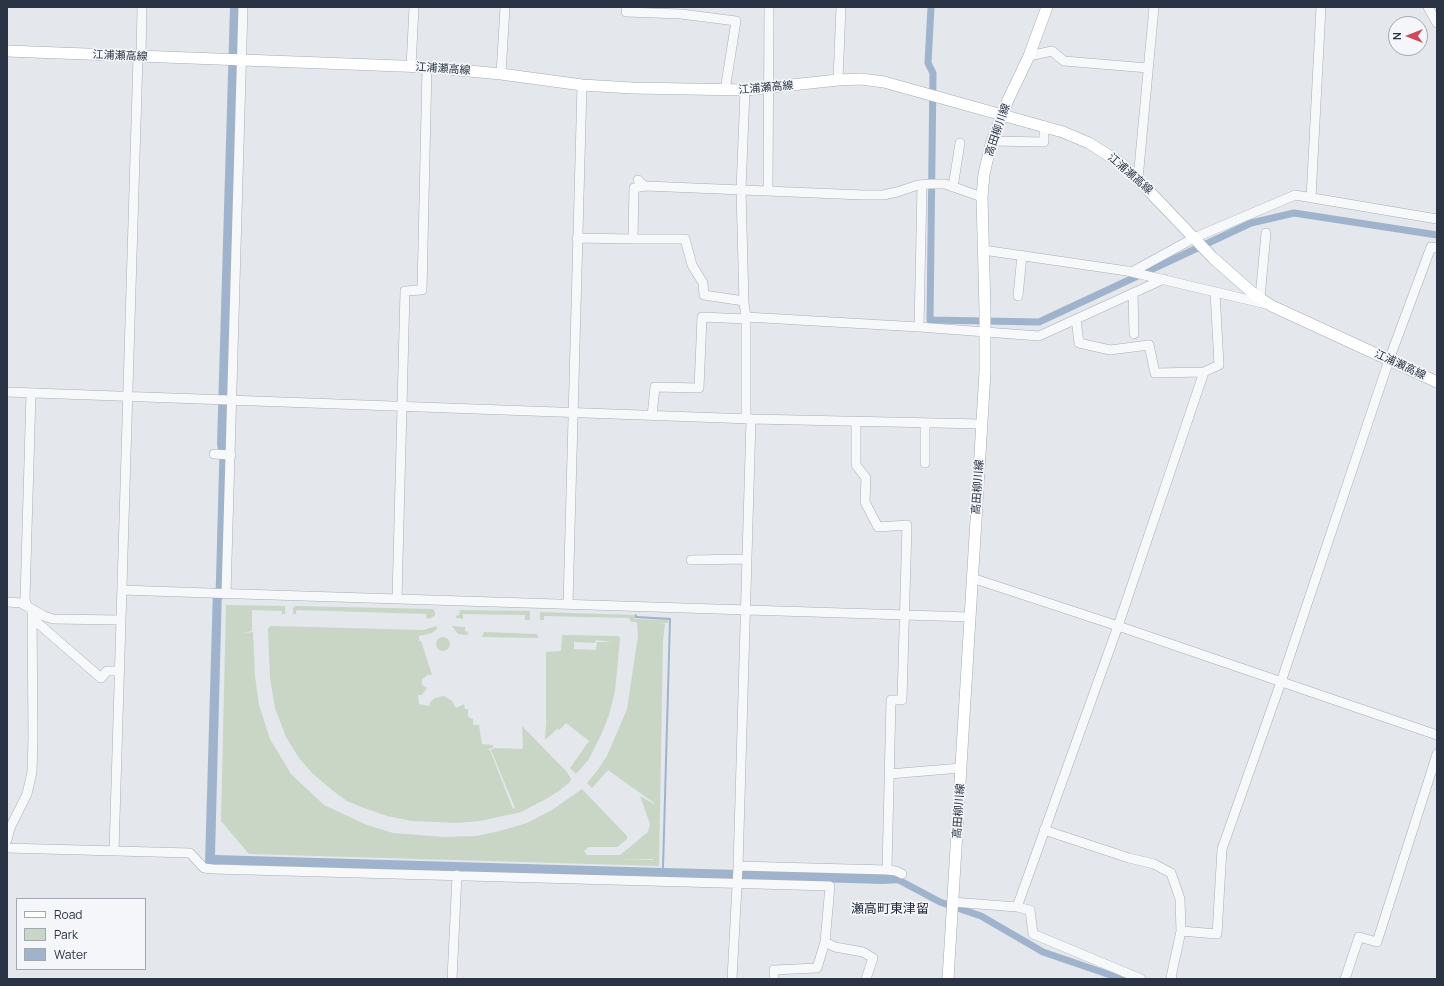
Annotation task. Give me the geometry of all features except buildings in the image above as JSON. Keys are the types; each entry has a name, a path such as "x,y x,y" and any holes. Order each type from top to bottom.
{"main road":[{"name":"高田柳川線","path":"948,979 985,372 985,310 988,250 982,197 984,174 992,141 1002,114 1030,56 1047,7"},
{"name":"江浦瀬高線","path":"7,51 412,67 501,74 582,85 632,88 745,90 768,89 838,80 861,79 884,82 1044,126 1063,132 1100,149 1122,164 1212,258 1260,298 1272,306 1437,382"}],"street":[{"path":"114,851 142,7"},
{"path":"225,594 222,454 230,401 240,60 243,7"},
{"path":"412,67 414,7"},
{"path":"501,74 505,7"},
{"path":"627,7 626,12 681,14 736,20 725,90"},
{"path":"768,191 769,7"},
{"path":"838,80 841,7"},
{"path":"1138,179 1154,7"},
{"path":"1311,198 1321,7"},
{"path":"1428,7 1437,23"},
{"path":"1030,56 1052,51 1064,61 1148,68"},
{"path":"397,599 405,291 422,290 427,68"},
{"path":"568,604 582,85"},
{"path":"732,979 738,867 746,559 748,419 741,190 745,90"},
{"path":"992,141 1044,142 1044,126"},
{"path":"949,185 960,143"},
{"path":"638,180 646,186"},
{"path":"633,239 634,188 646,186 883,195 920,185 949,185 982,197"},
{"path":"919,327 920,185"},
{"path":"1130,271 1295,195 1437,219"},
{"path":"1260,298 1266,232"},
{"path":"577,238 685,239 692,265 703,283 704,295 744,302"},
{"path":"1182,931 1217,934 1222,849 1281,682 1389,360 1431,247 1437,248"},
{"path":"988,250 1130,271 1272,306"},
{"path":"1018,296 1022,255"},
{"path":"652,416 654,388 699,388 702,317 919,327 1038,336 1133,293 1160,279"},
{"path":"1076,319 1079,343 1110,350 1149,345 1155,373 1204,372 1219,365 1215,292"},
{"path":"1133,293 1134,334"},
{"path":"1017,907 1118,626 1204,372"},
{"path":"7,392 128,398 652,416 982,424"},
{"path":"7,840 8,828 27,794 32,772 33,739 30,611 25,599 31,393"},
{"path":"856,421 856,465 866,478 866,502 878,527 907,525 902,700 891,700 887,870"},
{"path":"924,464 925,423"},
{"path":"691,560 746,559"},
{"path":"972,578 1437,734"},
{"path":"122,590 970,617"},
{"path":"7,602 21,604 30,611 101,678 107,671 120,671"},
{"path":"30,611 53,618 121,620"},
{"path":"1345,979 1359,937 1377,942 1437,754"},
{"path":"889,774 962,768"},
{"path":"1044,830 1129,858 1154,864 1171,873 1180,899 1182,931 1173,978"},
{"path":"7,848 190,853 204,868 213,869 830,886 825,942 817,968 774,970 774,979"},
{"path":"738,867 887,870 896,871 902,874"},
{"path":"452,979 457,875"},
{"path":"952,902 1017,907 1030,910 1033,934 1141,979"},
{"path":"825,942 834,947 864,952 873,958 866,979"}],"green space":[{"path":"226,605 285,606 285,614 282,614 282,611 252,610 252,631 243,633 253,632 255,676 259,705 270,739 291,774 324,805 367,825 393,833 444,837 476,836 527,823 552,810 582,789 627,836 626,840 617,847 589,847 584,851 589,857 588,855 620,855 648,832 650,824 640,796 654,803 608,770 592,788 587,783 607,756 627,709 638,636 637,622 631,622 629,618 544,616 544,620 540,620 540,612 635,615 635,619 668,620 668,623 660,623 665,624 663,641 659,866 249,854 221,821","holes":["654,832 653,860 616,859 653,859"]},
{"path":"295,606 433,609 435,615 427,619 426,614 298,610 296,611 296,614 293,614 293,608"},
{"path":"460,610 530,611 530,620 525,620 525,615 463,614 463,619 456,618 456,616 459,615"},
{"path":"271,626 424,630 436,626 437,629 432,633 419,636 419,641 421,641 432,675 428,675 422,679 422,685 427,688 422,695 418,695 419,704 429,706 431,701 435,698 444,696 452,701 456,708 464,704 465,709 468,709 468,717 473,719 473,725 479,725 482,744 493,745 493,748 487,749 490,750 513,809 515,808 491,750 495,748 522,749 522,726 567,772 571,779 570,782 559,791 521,812 480,821 457,823 412,821 387,816 347,801 312,773 299,758 286,737 275,708 270,678 268,628"},
{"path":"452,626 465,627 465,631 468,632 468,635 458,634"},
{"path":"484,632 536,634 538,635 538,638 482,637"},
{"path":"562,635 619,636 620,639 615,691 609,715 589,759 576,774 570,768 589,741 566,723 545,740 546,723 548,721 546,722 546,652 561,651","holes":["596,640 612,642 597,642 596,650 574,649 574,642 595,643"]},
{"path":"440,637 446,637 450,641 450,647 446,651 440,651 436,647 436,641"}],"water":[{"path":"230,7 240,7 227,446 225,458 218,450 217,444"},
{"path":"213,588 222,588 215,855 662,868 669,620 635,618 635,614 637,616 671,618 664,868 894,874 904,879 902,883 883,884 205,864"}],"waterway":[{"path":"931,7 928,63 933,73 930,320 1039,322 1251,223 1294,213 1437,235"},
{"path":"219,597 223,451"},
{"path":"895,878 940,902 981,916 1043,952 1122,979"}],"district":[{"name":"瀬高町東津留","path":"890,909"}]}
